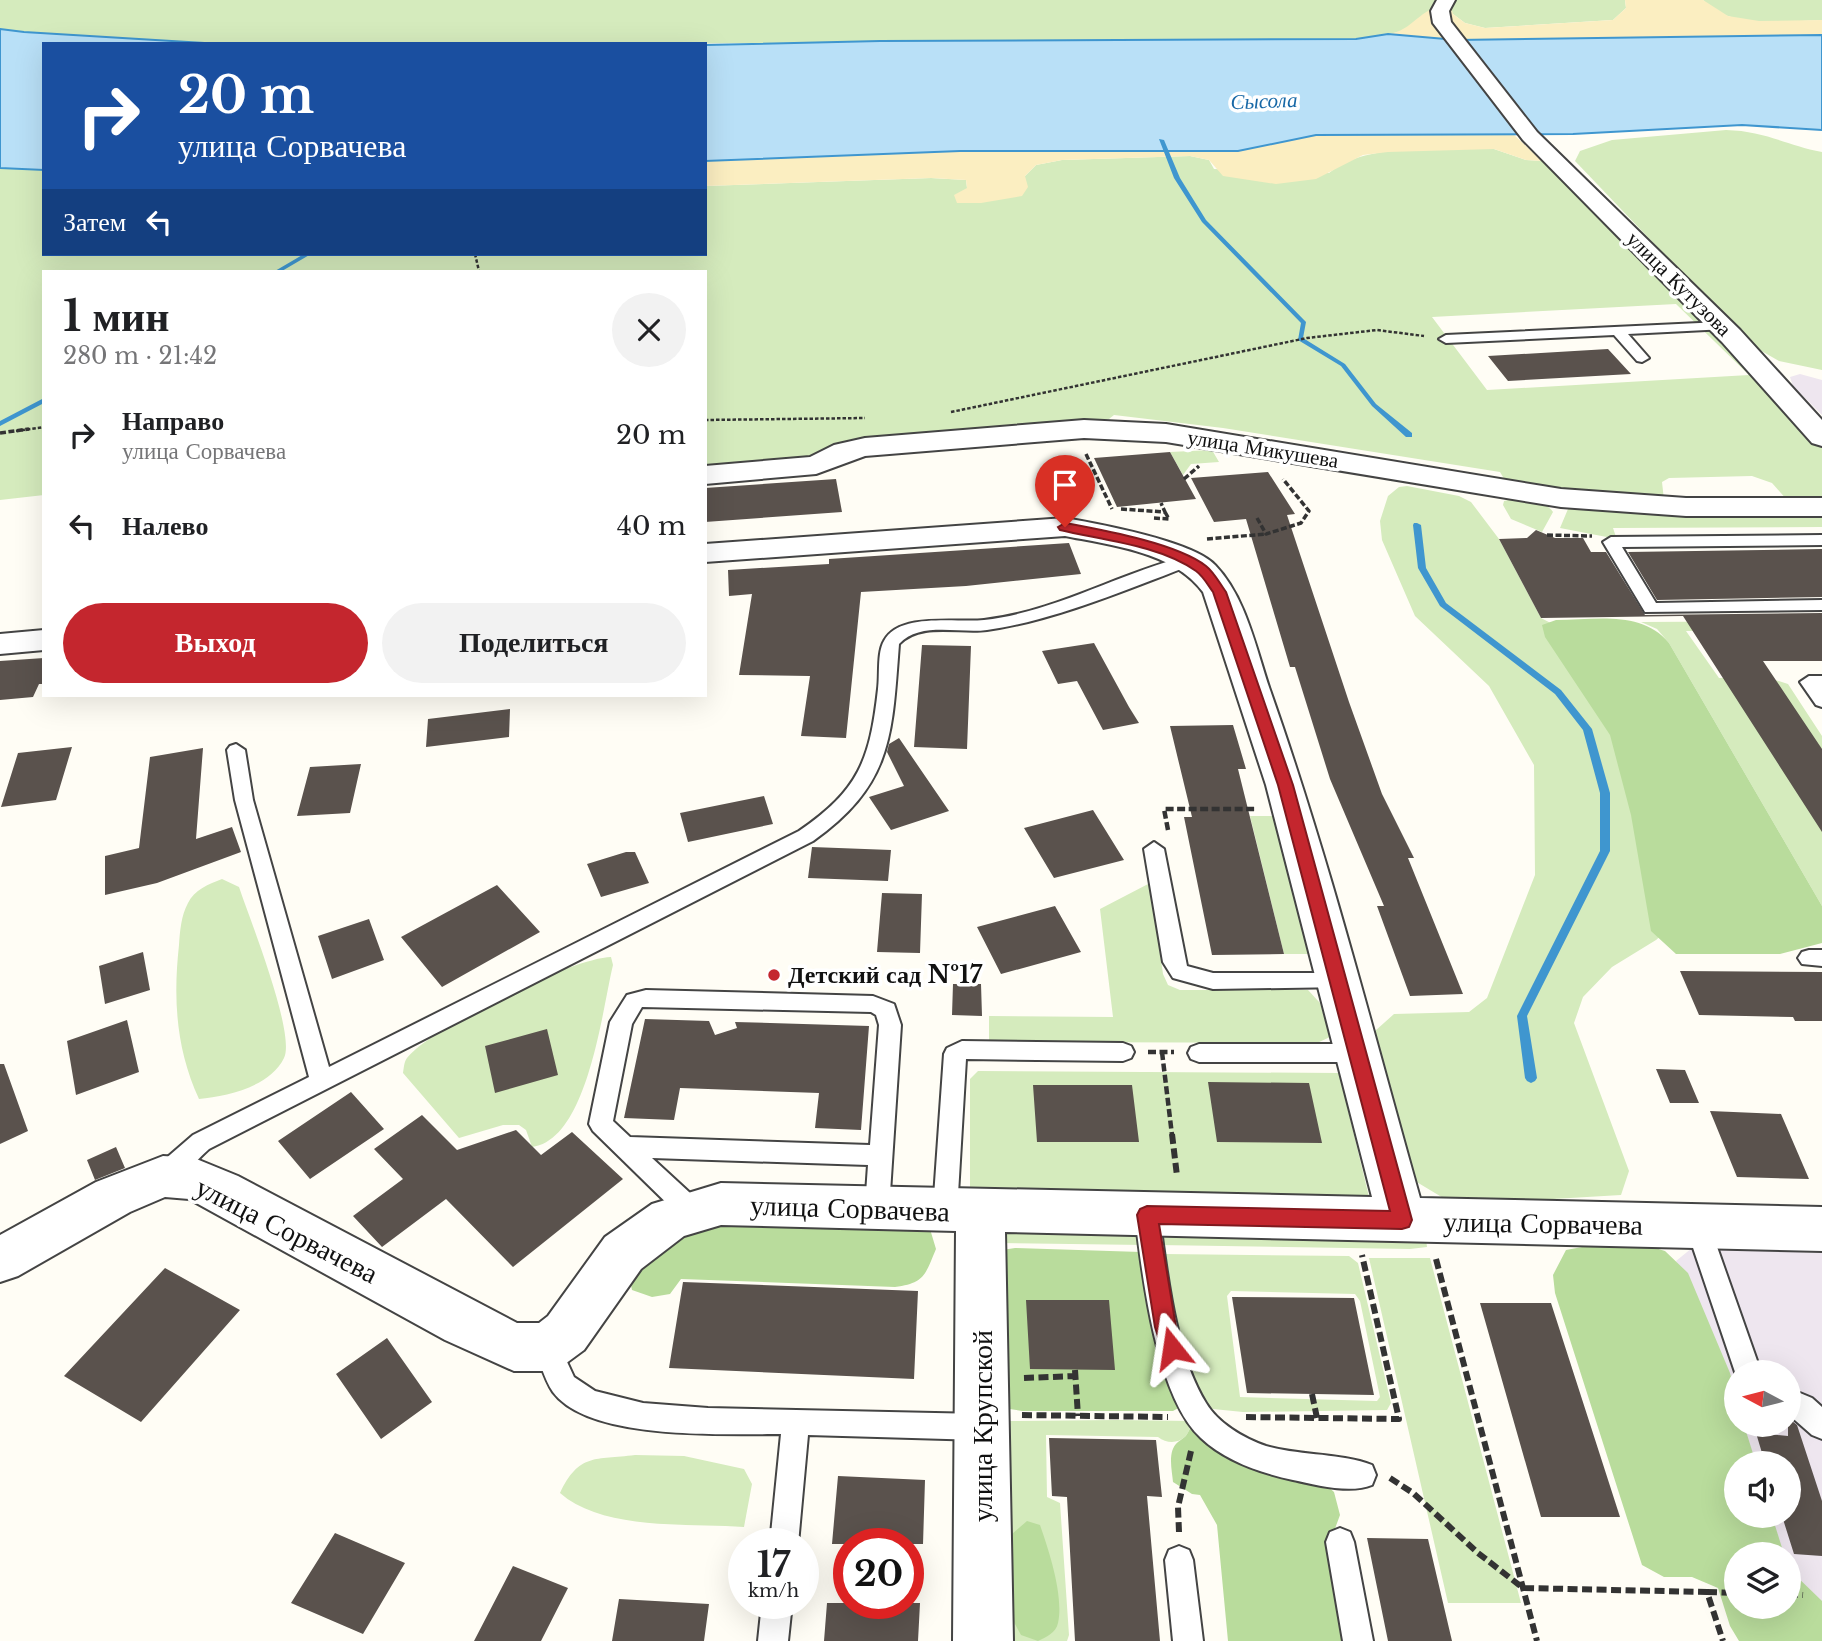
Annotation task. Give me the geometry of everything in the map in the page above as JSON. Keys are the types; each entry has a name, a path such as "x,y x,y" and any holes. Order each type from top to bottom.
{"street":[{"name":"улица Кутузова","path":"1446,0 1440,11 1442,23 1530,136 1721,326 1822,437"},
{"name":"улица Микушева","path":"707,475 816,465 844,451 864,447 1110,429 1166,433 1561,498 1686,507 1822,508"},
{"path":"707,553 1065,527 1124,538 1188,561 1203,570 1219,592 1292,809 1357,1053 1414,1221"},
{"path":"0,644 42,640"},
{"name":"улица Сорвачева","path":"0,1261 113,1197 163,1176 194,1179 514,1348 547,1347 566,1333 624,1253 669,1219 722,1204 963,1211 1163,1203 1414,1221 1822,1229"},
{"name":"улица Крупской","path":"963,1211 981,1421 983,1641"}],"lane":[{"path":"1446,339 1721,326"},
{"path":"1618,331 1643,358"},
{"path":"1611,542 1822,540"},
{"path":"1611,542 1651,608 1822,606"},
{"path":"163,1176 201,1142 806,836 848,803 871,766 883,724 891,643 897,634 911,628 979,626 1010,621 1128,585 1188,561"},
{"path":"1822,682 1809,682 1822,701"},
{"path":"236,750 244,800 322,1081"},
{"path":"1154,849 1174,962 1180,972 1213,981 1338,981"},
{"path":"693,1212 601,1125 621,1023 635,1001 646,998 873,1004 886,1010 890,1025 877,1208"},
{"path":"963,1211 955,1054 962,1050 1123,1052"},
{"path":"1199,1053 1357,1053"},
{"path":"625,1147 881,1155"},
{"path":"1163,1203 1165,1327 1185,1388 1208,1428 1243,1449 1288,1468 1362,1475"},
{"path":"1698,1227 1744,1360"},
{"path":"547,1347 564,1385 604,1408 662,1420 981,1421"},
{"path":"1801,1406 1822,1426"},
{"path":"786,1528 796,1421"},
{"path":"1340,1542 1358,1641"},
{"path":"1179,1560 1188,1641"},
{"path":"773,1641 775,1619"}],"path":[{"path":"940,414 1307,338 1377,330 1446,339"},
{"path":"707,420 877,418"},
{"path":"0,433 42,427"},
{"path":"1089,460 1111,509 1165,512 1161,503"},
{"path":"1184,479 1196,466"},
{"path":"1257,518 1266,534 1301,523 1309,511 1277,471"},
{"path":"1547,535 1587,534 1611,542"},
{"path":"1154,849 1171,849 1164,809 1292,809"},
{"path":"1123,1052 1199,1053"},
{"path":"1161,1052 1163,1203"},
{"path":"1414,1221 1523,1588 1536,1641"},
{"path":"981,1421 1078,1416 1399,1419 1361,1251"},
{"path":"1075,1370 1078,1416"},
{"path":"1312,1394 1317,1418"},
{"path":"1179,1560 1178,1507 1201,1417"},
{"path":"1362,1475 1389,1477 1413,1493 1478,1553 1523,1588 1724,1593"},
{"path":"1707,1592 1723,1641"}],"shaded area":[{"path":"1800,374 1822,380 1822,415 1793,386 1790,377"},
{"path":"1692,1248 1822,1253 1822,1641 1801,1608 1801,1542 1773,1542 1767,1528 1801,1528 1801,1451 1742,1451 1737,1437 1801,1437 1801,1360 1724,1360 1724,1400 1676,1261"}],"green space":[{"path":"0,0 1625,0 1626,8 1613,20 1485,28 1465,23 1453,14 1400,32 1356,39 707,43 170,42 0,29"},
{"path":"1703,0 1822,0 1822,20 1743,20 1714,10"},
{"path":"1726,130 1752,133 1822,152 1822,370 1779,361 1751,345 1575,161 1580,151 1612,140"},
{"path":"1408,149 1494,149 1526,160 1542,161 1822,436 1822,504 1789,502 1772,483 1752,476 1669,478 1662,482 1664,500 1658,502 1506,482 1500,472 1223,428 1114,415 1109,419 852,441 820,450 811,456 707,466 707,270 42,270 42,495 0,500 0,168 42,170 42,256 707,256 707,186 931,178 966,180 967,188 1025,176 1036,165 1062,160 1190,156 1209,160 1214,169 1329,173 1364,156","holes":["1676,304 1749,375 1487,390 1432,317"]},
{"path":"1212,450 1219,462 1191,464 1183,475 1170,452"},
{"path":"1407,486 1459,496 1471,502 1499,539 1541,618 1620,659 1708,895 1656,940 1612,967 1583,997 1574,1023 1629,1171 1621,1195 1553,1199 1445,1199 1415,1181 1375,1031 1394,1014 1469,1012 1487,998 1535,875 1534,765 1489,686 1415,616 1382,540 1380,521 1388,496 1399,487"},
{"path":"1513,499 1535,502 1550,508 1553,512 1542,532 1511,519 1503,505 1504,501"},
{"path":"1568,509 1674,515 1822,515 1822,527 1613,528 1616,537 1612,538 1560,528"},
{"path":"1556,620 1632,621 1645,625 1669,643 1822,906 1822,943 1780,954 1676,954 1651,931 1631,815 1610,735 1545,637 1542,625"},
{"path":"1822,621 1822,630 1686,631 1719,678 1769,678 1788,684 1822,736 1822,906 1669,643 1657,629 1641,622"},
{"path":"1250,816 1279,816 1314,954 1284,954"},
{"path":"222,879 239,887 278,1001 286,1045 284,1058 277,1068 258,1083 235,1092 199,1099 185,1061 178,1024 176,985 181,924 194,894"},
{"path":"1150,883 1163,974 1168,985 1180,990 1308,990 1320,1003 1330,1037 1317,1043 989,1042 989,1016 1113,1017 1100,909"},
{"path":"611,957 613,965 589,1070 567,1122 551,1139 532,1147 526,1130 519,1125 503,1125 459,1138 403,1073 407,1058 421,1045 472,1013 535,981 592,960"},
{"path":"978,1071 1339,1073 1370,1201 970,1190 970,1079"},
{"path":"728,1216 930,1229 936,1249 923,1276 913,1283 895,1287 681,1279 670,1294 652,1297 632,1290 629,1276 677,1229"},
{"path":"1138,1221 1144,1245 998,1243 988,1225"},
{"path":"1157,1225 1425,1231 1427,1247 1410,1249 1158,1245"},
{"path":"1642,1244 1665,1251 1688,1273 1725,1360 1724,1437 1748,1437 1752,1451 1724,1451 1724,1528 1776,1528 1780,1542 1724,1542 1724,1607 1718,1588 1692,1577 1664,1577 1642,1565 1555,1293 1553,1275 1566,1250 1593,1245"},
{"path":"1015,1248 1141,1252 1180,1407 1173,1411 1022,1411 1003,1408 1002,1250"},
{"path":"1164,1254 1349,1256 1358,1263 1391,1403 1387,1410 1243,1412 1203,1408 1168,1314","holes":["1231,1291 1355,1294 1360,1301 1380,1397 1377,1401 1240,1397 1227,1296"]},
{"path":"1369,1258 1430,1258 1521,1603 1448,1603"},
{"path":"1005,1421 1190,1421 1190,1428 1184,1437 1175,1442 1158,1437 1046,1435 1047,1497 1060,1503 1069,1635 1067,1641 997,1641"},
{"path":"1190,1428 1324,1483 1334,1492 1340,1515 1333,1534 1347,1641 1228,1641 1217,1525 1200,1495 1192,1494 1173,1482 1172,1450 1187,1435"},
{"path":"635,1455 684,1456 744,1469 752,1484 744,1527 673,1525 623,1519 599,1514 560,1493 574,1471 582,1465 599,1459"},
{"path":"1027,1521 1040,1525 1055,1574 1059,1600 1057,1626 1038,1641 1021,1635 1010,1615 1007,1560 1012,1534"},
{"path":"1801,1581 1822,1601 1822,1641 1739,1641 1728,1619 1801,1619"}],"sand":[{"path":"1625,0 1703,0 1728,16 1759,21 1822,20 1822,35 1457,40 1388,34 1405,28 1426,12 1441,6 1451,7 1453,14 1465,23 1485,28 1613,20 1626,8"},
{"path":"1513,134 1542,161 1526,160 1494,149 1388,152 1363,155 1316,179 1276,184 1223,176 1209,160 1190,156 1062,160 1036,165 1025,176 1028,187 1022,196 981,203 957,203 954,195 967,188 966,180 931,178 707,186 707,161 722,159 960,151 1238,151 1316,135"}],"water":[{"path":"0,29 188,42 42,42 42,170 0,168"},
{"name":"Сысола","path":"1388,34 1457,40 1822,35 1822,130 1742,125 1573,134 1316,135 1238,151 960,151 707,161 707,45 880,41 1356,39"}],"building":[{"path":"1608,349 1631,374 1508,381 1488,356"},
{"path":"1170,452 1196,499 1117,507 1094,458"},
{"path":"1268,472 1295,514 1287,515 1349,702 1382,794 1414,858 1408,858 1463,994 1410,996 1377,906 1384,906 1330,779 1295,667 1290,667 1246,519 1214,522 1191,478"},
{"path":"836,479 842,512 707,522 707,488"},
{"path":"1536,530 1555,538 1583,538 1591,552 1606,552 1645,615 1822,613 1822,661 1763,661 1822,749 1822,832 1683,616 1541,618 1499,539 1527,538"},
{"path":"1069,543 1081,574 966,586 861,592 846,738 801,736 810,676 739,675 752,594 729,596 728,570 829,564 829,559"},
{"path":"1822,549 1822,597 1657,600 1628,552"},
{"path":"1094,643 1139,723 1103,730 1077,681 1058,684 1042,651"},
{"path":"922,645 971,646 967,749 914,747"},
{"path":"42,658 42,684 39,684 33,697 0,700 0,661"},
{"path":"510,709 509,737 426,747 428,719"},
{"path":"1233,725 1246,769 1238,769 1284,954 1212,955 1184,817 1192,817 1170,726"},
{"path":"899,738 949,811 891,830 869,797 904,786 887,752 889,744"},
{"path":"72,747 56,800 1,807 18,753"},
{"path":"203,748 196,839 232,827 241,852 157,883 105,895 105,856 139,848 150,757"},
{"path":"361,764 350,813 297,816 310,767"},
{"path":"764,796 773,824 688,842 680,813"},
{"path":"1093,810 1124,860 1054,878 1024,828"},
{"path":"812,847 891,850 888,881 808,878"},
{"path":"626,852 635,852 649,883 601,897 587,864"},
{"path":"497,885 540,932 442,987 401,937"},
{"path":"882,893 922,894 920,953 877,952"},
{"path":"1055,906 1081,952 1001,974 977,927"},
{"path":"369,919 384,960 332,979 318,936"},
{"path":"143,952 150,990 105,1004 99,966"},
{"path":"1680,971 1822,972 1822,1021 1795,1021 1793,1017 1699,1015"},
{"path":"953,984 981,984 982,1016 952,1015"},
{"path":"645,1019 709,1021 715,1035 737,1028 735,1022 869,1026 861,1130 815,1128 819,1093 680,1088 674,1120 624,1118"},
{"path":"127,1020 139,1072 76,1095 67,1041"},
{"path":"547,1029 558,1075 495,1093 485,1046"},
{"path":"0,1064 4,1064 28,1131 0,1144"},
{"path":"1656,1069 1685,1070 1699,1103 1670,1103"},
{"path":"1208,1082 1309,1083 1322,1143 1217,1142"},
{"path":"1033,1085 1132,1085 1139,1142 1037,1142"},
{"path":"351,1092 384,1129 310,1179 278,1141"},
{"path":"1710,1111 1781,1114 1809,1179 1737,1177"},
{"path":"422,1115 457,1150 516,1130 541,1155 572,1132 623,1179 513,1267 446,1199 382,1247 353,1216 403,1179 374,1149"},
{"path":"116,1147 125,1168 95,1180 87,1160"},
{"path":"165,1268 240,1310 141,1422 64,1376"},
{"path":"683,1282 918,1291 914,1379 669,1368"},
{"path":"1232,1297 1354,1298 1374,1395 1247,1393"},
{"path":"1026,1300 1109,1300 1115,1370 1030,1369"},
{"path":"1480,1303 1551,1303 1620,1517 1541,1517"},
{"path":"387,1338 432,1402 381,1439 336,1374"},
{"path":"1757,1437 1801,1437 1822,1501 1822,1556 1801,1554 1801,1542 1790,1542 1786,1528 1801,1528 1801,1451 1761,1451"},
{"path":"1049,1438 1156,1440 1162,1497 1147,1496 1160,1641 1075,1641 1067,1497 1052,1496"},
{"path":"838,1476 925,1480 924,1528 833,1528"},
{"path":"335,1533 405,1563 363,1634 291,1603"},
{"path":"1367,1538 1428,1539 1452,1641 1388,1641"},
{"path":"513,1566 568,1588 541,1641 474,1641"},
{"path":"619,1599 709,1604 704,1641 612,1641"},
{"path":"827,1603 833,1603 833,1619 919,1619 918,1641 824,1641"}],"waterway":[{"path":"1161,140 1177,178 1204,221 1304,323 1300,339 1343,365 1374,405 1409,435"},
{"path":"280,270 304,256"},
{"path":"0,424 42,401"},
{"path":"1417,525 1422,568 1443,604 1558,692 1587,729 1605,793 1605,851 1522,1016 1531,1078"}],"place":[{"name":"Детский сад №17","path":"774,975"}],"route":[{"path":"1065,527 1124,538 1188,561 1203,570 1219,592 1285,785 1402,1220 1147,1215 1165,1327 1172,1348"}]}
